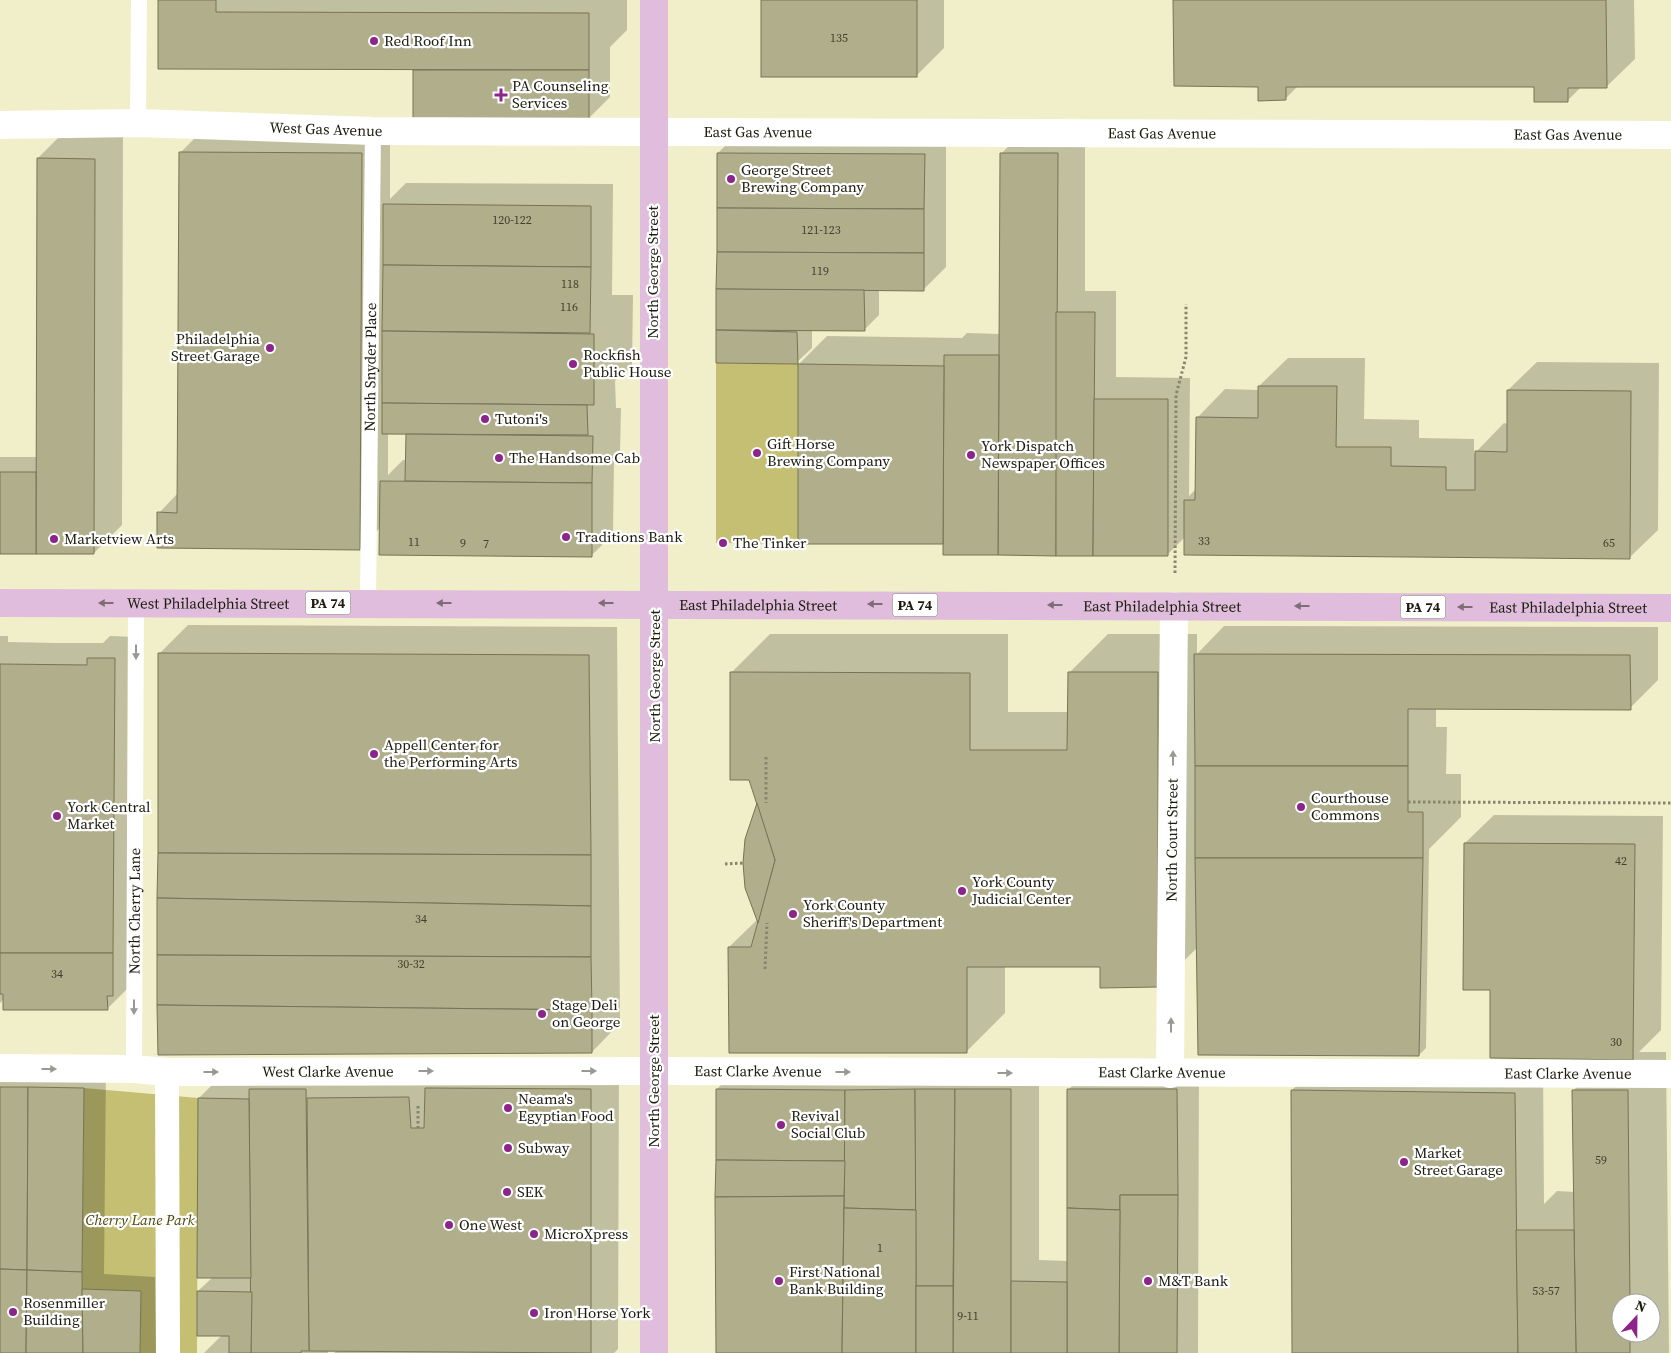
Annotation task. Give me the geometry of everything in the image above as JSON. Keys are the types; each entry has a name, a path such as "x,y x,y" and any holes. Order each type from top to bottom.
{"main road":[{"name":"North George Street","path":"654,0 654,1353"},
{"name":"West Philadelphia Street","path":"0,603 655,603"},
{"name":"East Philadelphia Street","path":"655,603 1671,608"}],"street":[{"name":"West Gas Avenue","path":"0,125 138,123 373,131 653,131"},
{"name":"East Gas Avenue","path":"653,131 1319,136 1671,135"},
{"name":"North Court Street","path":"1170,1074 1174,606"},
{"name":"West Clarke Avenue","path":"0,1068 167,1072 654,1071"},
{"name":"East Clarke Avenue","path":"654,1071 1671,1074"},
{"path":"167,1072 168,1353"}],"lane":[{"path":"138,123 139,0"},
{"name":"North Snyder Place","path":"368,603 373,131"},
{"name":"North Cherry Lane","path":"134,1070 136,603"}],"path":[{"path":"1174,606 1176,395 1186,356 1186,304"},
{"path":"766,757 766,803"},
{"path":"1408,802 1671,803"},
{"path":"726,864 743,863"},
{"path":"765,969 767,923"},
{"path":"418,1104 418,1128"}],"green space":[{"path":"716,363 798,364 798,544 716,543"},
{"name":"Cherry Lane Park","path":"84,1088 198,1098 197,1353 140,1353 141,1291 82,1289"}],"building":[{"name":"Red Roof Inn","path":"158,0 216,0 216,12 589,13 589,70 158,69"},
{"path":"761,0 917,0 917,77 761,77"},
{"path":"1173,0 1606,0 1607,88 1568,88 1568,102 1534,102 1534,87 1286,87 1286,100 1258,101 1258,87 1174,86"},
{"name":"PA Counseling Services","path":"413,70 589,70 589,120 413,119"},
{"name":"Philadelphia Street Garage","path":"179,152 362,153 360,550 157,548 157,512 177,513"},
{"path":"717,153 925,154 924,209 717,208"},
{"path":"1000,153 1058,153 1056,556 998,555"},
{"path":"37,158 95,159 94,554 36,554"},
{"path":"383,204 591,206 591,267 383,265"},
{"path":"717,208 924,209 924,253 717,252"},
{"path":"717,252 924,253 924,291 716,289"},
{"path":"383,265 591,267 590,333 382,331"},
{"path":"716,289 864,290 865,331 716,330"},
{"path":"1056,312 1095,312 1093,556 1056,556"},
{"path":"716,330 797,332 798,364 716,363"},
{"path":"382,331 594,334 594,405 382,403"},
{"name":"York Dispatch Newspaper Offices","path":"944,355 999,355 998,555 943,555"},
{"path":"798,364 944,366 943,544 798,544"},
{"path":"1258,386 1337,386 1336,447 1391,447 1391,466 1446,467 1446,490 1475,490 1475,451 1507,452 1507,390 1631,391 1630,559 1184,555 1184,500 1195,500 1196,417 1258,418"},
{"path":"1094,399 1168,399 1168,556 1093,556"},
{"name":"Tutoni's","path":"382,403 587,405 588,435 382,434"},
{"name":"The Handsome Cab","path":"406,434 593,436 592,483 405,481"},
{"path":"0,472 36,472 36,554 0,554"},
{"path":"380,481 592,483 592,557 379,555"},
{"name":"Appell Center for the Performing Arts","path":"158,653 589,655 591,855 158,853"},
{"path":"1194,654 1630,655 1631,710 1408,709 1408,766 1195,766"},
{"name":"York Central Market","path":"87,658 115,658 113,953 0,953 0,664 87,665"},
{"name":"York County Judicial Center","path":"730,672 970,673 970,750 1067,750 1068,672 1158,672 1158,987 1100,988 1100,967 967,967 967,1053 729,1053 728,947 751,947 775,860 749,780 730,780"},
{"name":"Courthouse Commons","path":"1195,766 1408,766 1408,812 1423,812 1423,858 1195,858"},
{"path":"757,803 775,860 758,923 745,888 743,863 745,839"},
{"path":"1464,843 1635,844 1633,1060 1490,1058 1490,990 1463,990"},
{"path":"158,853 591,855 591,906 157,898"},
{"path":"1195,858 1423,858 1419,1056 1198,1055"},
{"path":"157,898 591,906 591,957 157,955"},
{"path":"0,953 113,953 113,996 107,996 108,1010 3,1010 3,994 0,994"},
{"path":"157,955 591,957 592,1010 157,1005"},
{"path":"157,1005 592,1010 592,1053 158,1055"},
{"path":"0,1087 28,1087 27,1270 0,1269"},
{"path":"28,1087 84,1088 82,1272 27,1270"},
{"name":"One West","path":"425,1088 591,1089 591,1353 309,1351 307,1098 409,1097 411,1128 424,1128"},
{"path":"249,1089 306,1089 309,1351 301,1351 301,1353 251,1353"},
{"name":"Revival Social Club","path":"716,1089 845,1090 845,1161 716,1160"},
{"path":"915,1089 916,1210 844,1208 845,1090"},
{"path":"915,1089 955,1089 953,1286 916,1286"},
{"path":"955,1089 1011,1089 1011,1353 953,1353"},
{"path":"1067,1089 1177,1089 1178,1195 1120,1195 1120,1210 1067,1208"},
{"name":"Market Street Garage","path":"1291,1090 1515,1093 1518,1353 1292,1353"},
{"path":"1572,1090 1628,1090 1630,1293 1611,1293 1611,1343 1630,1343 1630,1353 1576,1353"},
{"path":"198,1098 249,1099 251,1278 197,1278"},
{"path":"716,1160 845,1161 844,1196 715,1197"},
{"name":"M&T Bank","path":"1120,1195 1178,1195 1177,1353 1119,1353"},
{"name":"First National Bank Building","path":"844,1196 842,1353 716,1353 715,1197"},
{"path":"844,1208 916,1210 916,1353 842,1353"},
{"path":"1067,1208 1120,1210 1119,1353 1067,1353"},
{"path":"1516,1230 1574,1230 1576,1353 1518,1353"},
{"name":"Rosenmiller Building","path":"0,1269 27,1270 26,1353 0,1353"},
{"path":"27,1270 82,1272 83,1353 26,1353"},
{"path":"1011,1281 1067,1282 1067,1353 1011,1353"},
{"path":"916,1286 953,1286 953,1353 916,1353"},
{"path":"82,1289 141,1291 140,1353 83,1353"},
{"path":"197,1291 252,1292 251,1353 229,1353 229,1336 197,1336"}],"place":[{"name":"Red Roof Inn","path":"374,41"},
{"name":"PA Counseling Services","path":"501,95"},
{"name":"George Street Brewing Company","path":"731,179"},
{"name":"Philadelphia Street Garage","path":"270,348"},
{"name":"Rockfish Public House","path":"573,364"},
{"name":"Tutoni's","path":"485,419"},
{"name":"Gift Horse Brewing Company","path":"757,453"},
{"name":"York Dispatch Newspaper Offices","path":"971,455"},
{"name":"The Handsome Cab","path":"499,458"},
{"name":"Traditions Bank","path":"566,537"},
{"name":"Marketview Arts","path":"54,539"},
{"name":"The Tinker","path":"723,543"},
{"name":"Appell Center for the Performing Arts","path":"374,754"},
{"name":"Courthouse Commons","path":"1301,807"},
{"name":"York Central Market","path":"57,816"},
{"name":"York County Judicial Center","path":"962,891"},
{"name":"York County Sheriff's Department","path":"793,914"},
{"name":"Stage Deli on George","path":"542,1014"},
{"name":"Neama's Egyptian Food","path":"508,1108"},
{"name":"Revival Social Club","path":"781,1125"},
{"name":"Subway","path":"508,1148"},
{"name":"Market Street Garage","path":"1404,1162"},
{"name":"SEK","path":"507,1192"},
{"name":"One West","path":"449,1225"},
{"name":"MicroXpress","path":"534,1234"},
{"name":"First National Bank Building","path":"779,1281"},
{"name":"M&T Bank","path":"1148,1281"},
{"name":"Rosenmiller Building","path":"13,1312"},
{"name":"Iron Horse York","path":"534,1313"}]}
